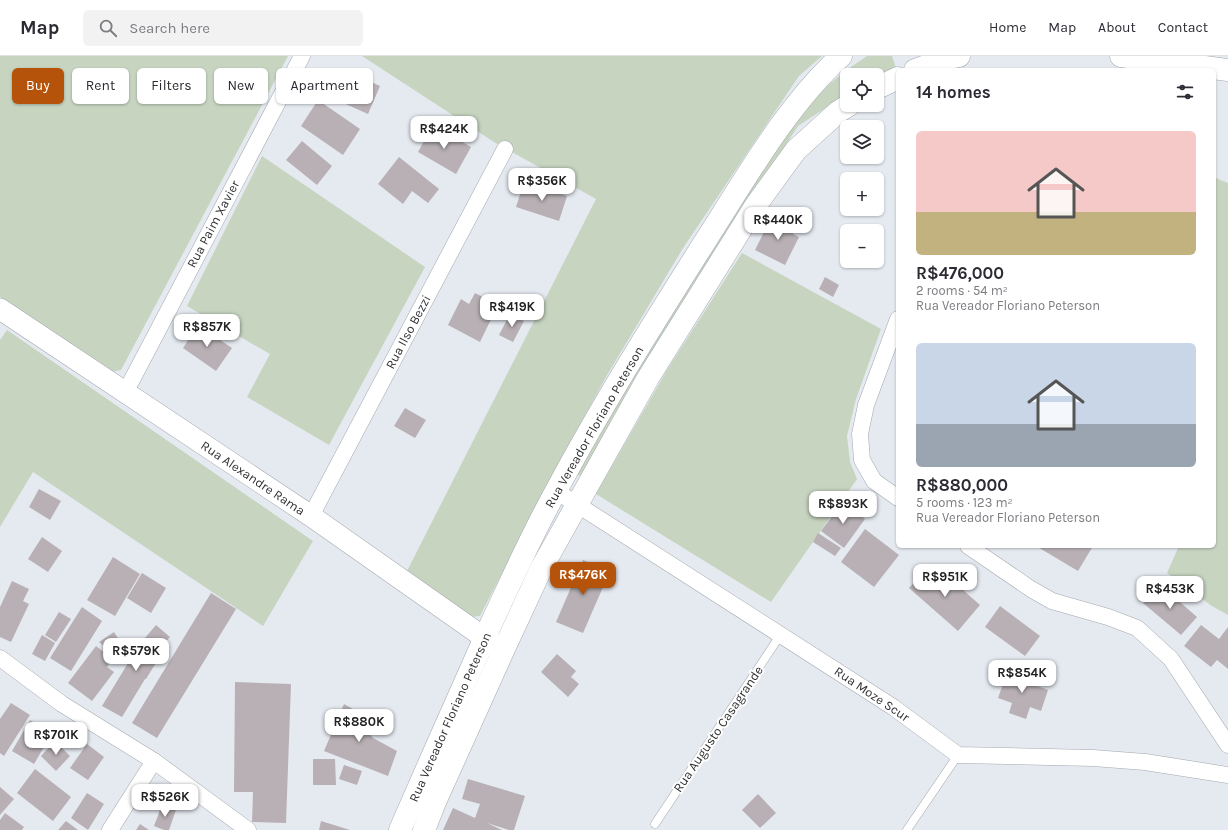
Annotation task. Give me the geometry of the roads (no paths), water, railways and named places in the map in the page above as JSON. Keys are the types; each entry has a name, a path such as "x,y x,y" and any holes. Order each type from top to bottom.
{"main road":[{"name":"Rua Vereador Floriano Peterson","path":"400,830 439,738 484,639 520,561 556,491 654,321 780,126 788,114 823,72 841,56"},
{"path":"903,56 910,68"},
{"path":"1121,56 1213,68"},
{"path":"921,68 952,57"},
{"path":"1216,68 1228,70"},
{"path":"884,85 896,79"},
{"name":"Rua Vereador Floriano Peterson","path":"424,830 503,651 541,570 648,378 756,205 796,150 816,130 840,111"}],"street":[{"name":"Rua Paim Xavier","path":"125,393 302,56"},
{"name":"Rua Ilso Bezzi","path":"311,516 505,148"},
{"name":"Rua Alexandre Rama","path":"0,309 311,516 503,651"},
{"path":"896,324 866,405 860,434 862,460 874,481 896,497"},
{"name":"Rua Moze Scur","path":"556,491 893,707 958,755"},
{"path":"971,548 1031,589 1052,601 1108,617 1137,628 1171,659 1228,745"},
{"path":"0,658 62,704 154,760 248,830"},
{"path":"958,755 1093,758 1145,762 1228,775"},
{"path":"110,830 154,760"}],"lane":[{"name":"Rua Augusto Casagrande","path":"655,824 781,634"},
{"path":"907,830 958,755"}]}
